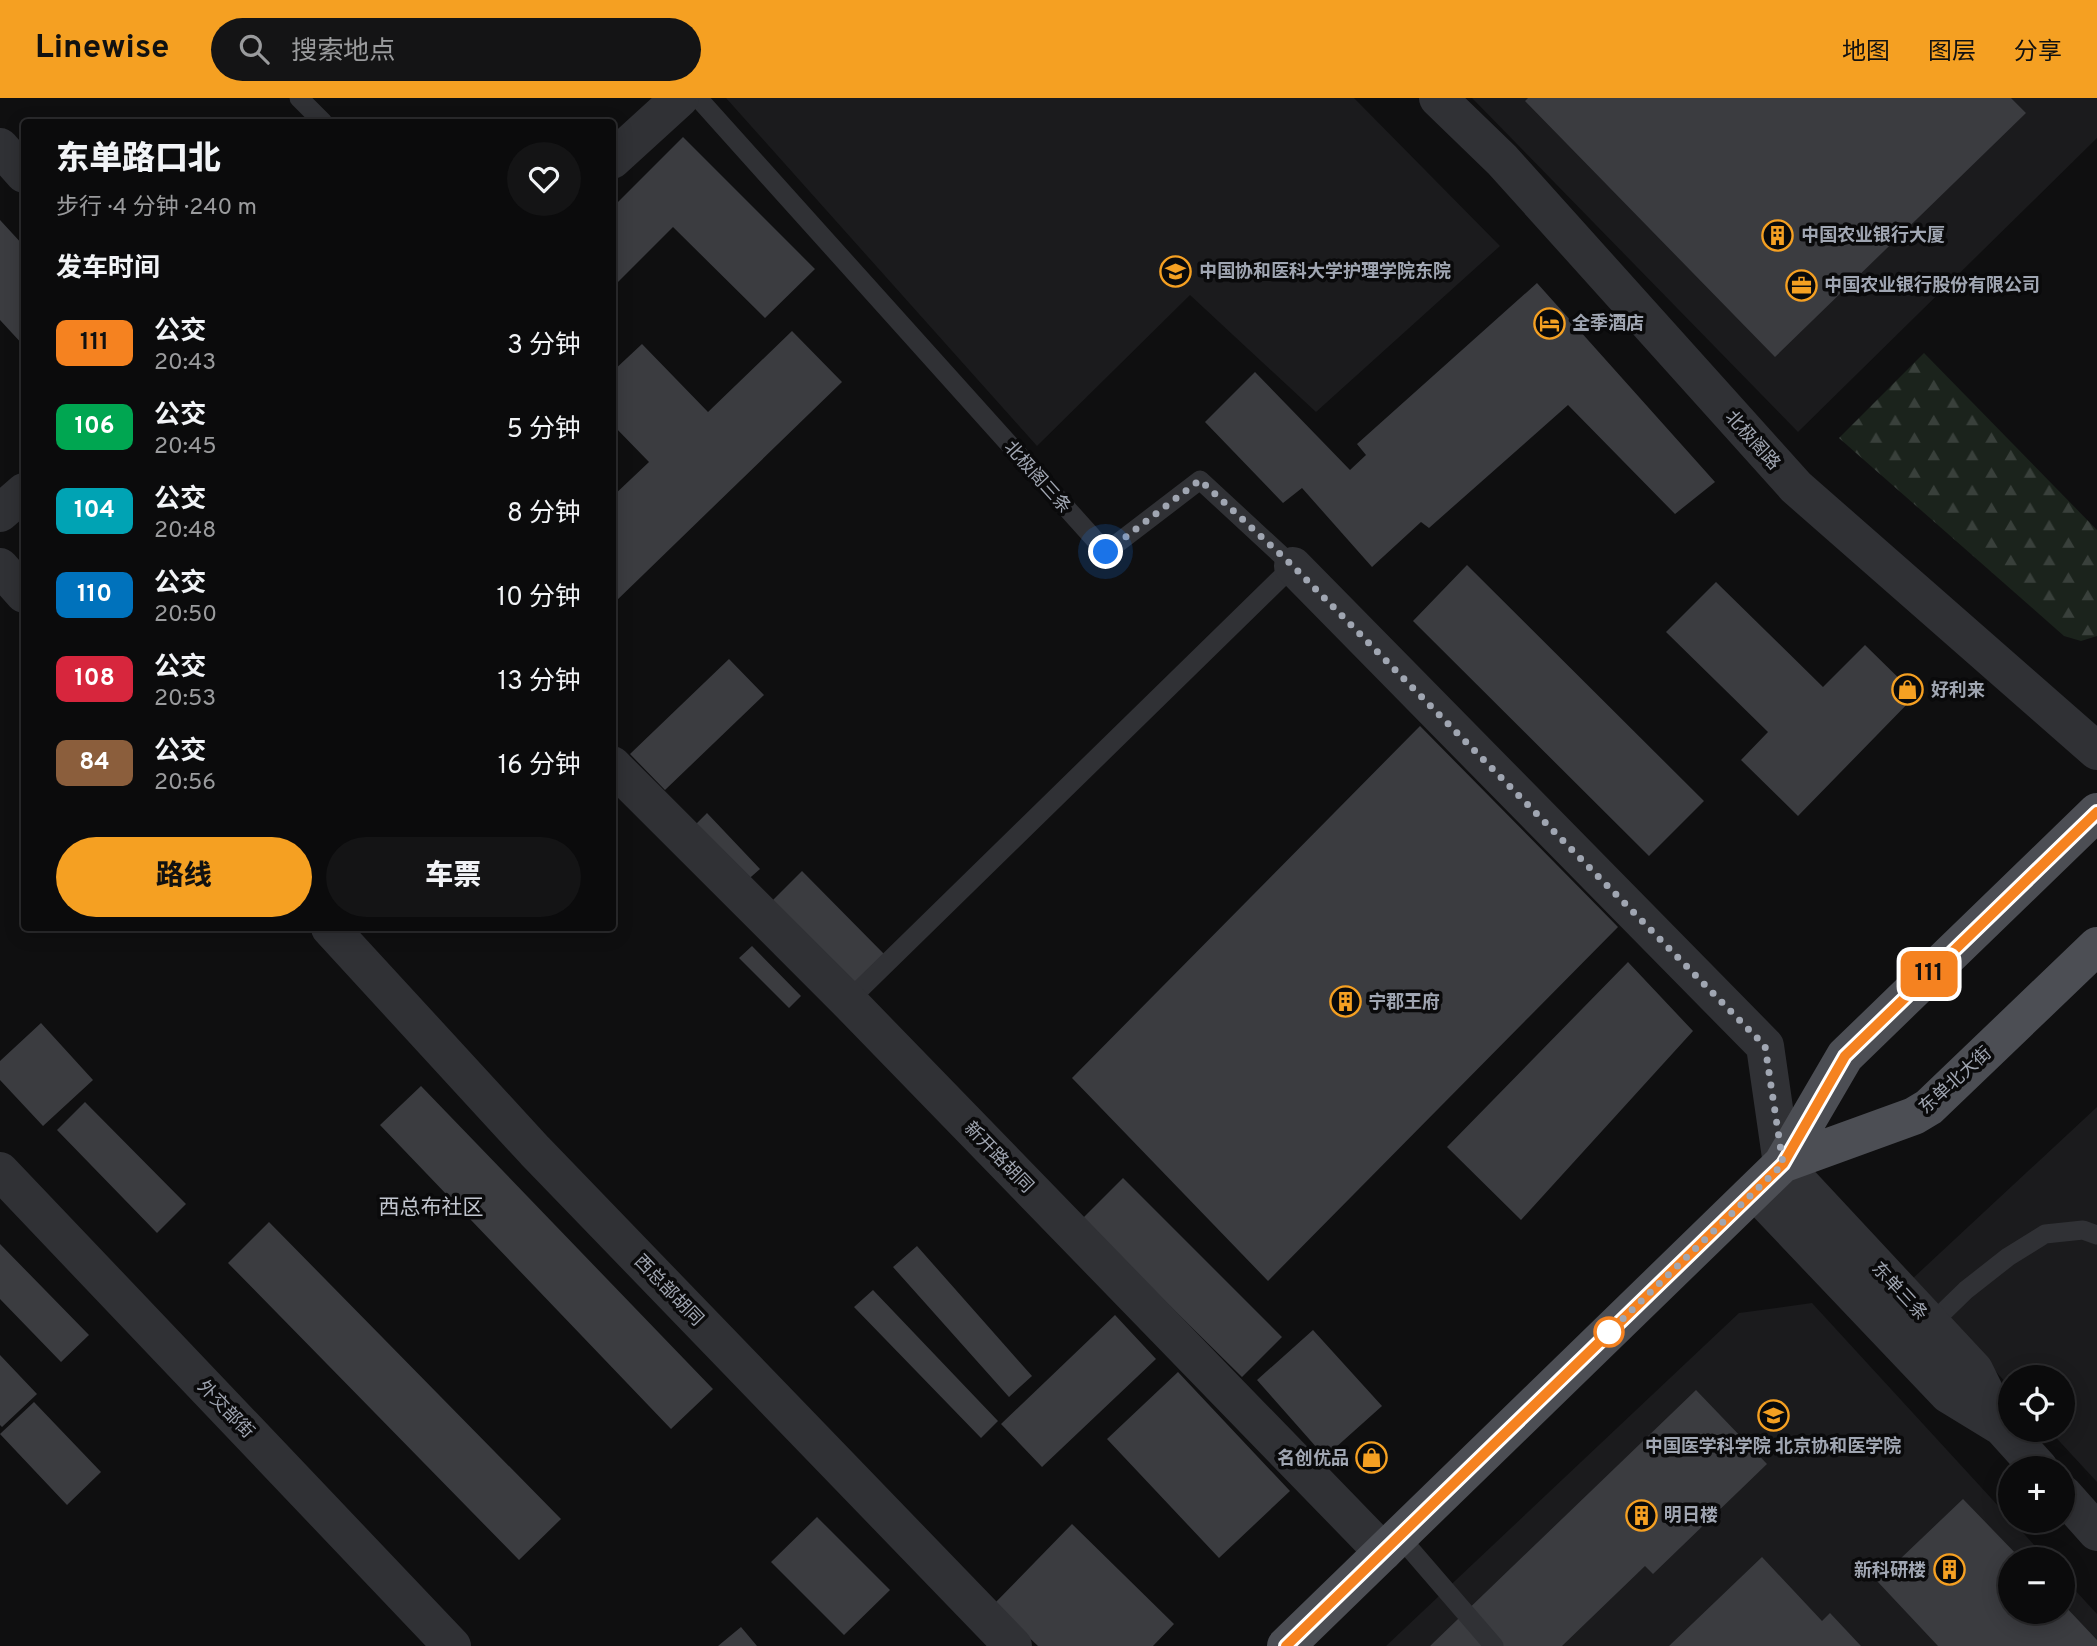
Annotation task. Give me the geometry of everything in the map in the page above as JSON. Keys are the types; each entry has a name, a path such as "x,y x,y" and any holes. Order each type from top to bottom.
{"main road":[{"name":"东单北大街","path":"1286,1646 1783,1164 1845,1056 2097,812"},
{"name":"东单北大街","path":"1783,1164 1914,1116 1929,1107 2097,946"}],"street":[{"path":"616,156 680,98"},
{"name":"北极阁路","path":"1438,98 1502,160 1796,487 2097,751"},
{"path":"0,147 21,171"},
{"path":"0,513 21,495"},
{"name":"北极阁三条","path":"1293,566 1765,1046 1783,1164"},
{"path":"0,567 21,591"},
{"name":"新开路胡同","path":"616,769 1391,1544"},
{"name":"西总部胡同","path":"333,931 535,1151 1013,1646"},
{"name":"东单三条","path":"1783,1164 1974,1370 1998,1419"},
{"name":"外交部街","path":"0,1171 452,1646"},
{"name":"东单三条","path":"1755,1191 1948,1394 1998,1425"},
{"name":"东单三条","path":"2016,1442 2028,1456"},
{"path":"2075,1507 2097,1532"}],"lane":[{"path":"299,98 320,119"},
{"name":"北极阁三条","path":"698,98 1106,552 1200,480 1293,566"},
{"path":"848,1001 1293,566"},
{"path":"1931,1324 1966,1290 2045,1234 2083,1230 2097,1235"},
{"path":"1391,1544 1494,1646"}],"shaded area":[{"name":"中国协和医科大学护理学院东院","path":"726,98 1354,98 1500,246 1316,412 1190,295 1037,446"},
{"name":"中国农业银行股份有限公司","path":"1472,98 2097,98 2097,138 1798,432"},
{"path":"2097,1107 2097,1482 2060,1442 2075,1442 2075,1365 1998,1365 1998,1374 1911,1280"},
{"name":"中国医学科学院 北京协和医学院","path":"1812,1303 1998,1506 1998,1533 2023,1533 2036,1547 1998,1547 1998,1624 2075,1624 2075,1590 2097,1614 2097,1646 1386,1646 1739,1313"}],"green space":[{"path":"1924,353 2097,530 2097,636 2081,641 2064,636 1839,438"}],"building":[{"name":"中国农业银行股份有限公司","path":"1528,98 2011,98 2026,113 1775,357 1525,101"},
{"path":"683,137 815,269 765,318 673,227 616,284 616,204"},
{"path":"0,220 21,243 21,343 0,320"},
{"path":"1537,283 1715,482 1675,514 1568,405 1429,528 1421,522 1372,567 1302,488 1283,503 1205,422 1255,372 1350,470 1366,455 1357,444"},
{"path":"792,331 842,382 616,601 616,493 649,462 616,428 616,368 642,344 708,412"},
{"path":"1467,565 1704,801 1649,856 1413,621"},
{"path":"1716,582 1823,687 1865,645 1916,695 1798,816 1741,760 1768,732 1666,632"},
{"path":"729,659 764,695 665,790 630,754"},
{"name":"宁郡王府","path":"1420,726 1618,927 1268,1281 1072,1078"},
{"path":"707,813 760,869 744,883 692,828"},
{"path":"802,871 884,954 852,985 771,902"},
{"path":"752,946 801,996 789,1008 739,958"},
{"path":"1628,962 1693,1031 1521,1220 1447,1147"},
{"path":"41,1023 93,1080 43,1126 0,1080 0,1061"},
{"path":"421,1086 713,1389 671,1429 380,1125"},
{"path":"85,1102 186,1204 157,1233 57,1130"},
{"path":"1123,1178 1282,1337 1242,1377 1082,1219"},
{"path":"269,1222 561,1519 519,1560 228,1263"},
{"path":"0,1244 89,1335 61,1362 0,1299"},
{"path":"917,1246 1032,1376 1009,1397 893,1267"},
{"path":"873,1290 998,1421 981,1438 854,1307"},
{"path":"1115,1315 1156,1359 1042,1467 1001,1424"},
{"path":"1313,1330 1382,1406 1325,1457 1257,1380"},
{"path":"0,1355 37,1394 2,1427 0,1425"},
{"path":"1178,1372 1290,1491 1219,1558 1107,1439"},
{"name":"明日楼","path":"1696,1390 1767,1464 1653,1574 1645,1566 1562,1646 1430,1646"},
{"path":"34,1402 101,1472 67,1505 0,1434"},
{"name":"新科研楼","path":"1963,1499 2009,1547 1998,1547 1998,1624 2075,1624 2075,1617 2097,1640 2097,1646 1938,1646 1877,1581"},
{"path":"817,1517 890,1590 844,1635 771,1562"},
{"path":"1072,1524 1174,1624 1153,1646 1038,1646 994,1604"},
{"path":"1762,1557 1822,1621 1830,1613 1861,1646 1669,1646"},
{"path":"741,1627 757,1646 718,1646"}],"bus line":[{"name":"111","path":"1286,1646 1783,1164 1845,1056 2097,812"}],"place":[{"name":"中国农业银行大厦","path":"1778,235"},
{"name":"中国协和医科大学护理学院东院","path":"1176,271"},
{"name":"中国农业银行股份有限公司","path":"1801,285"},
{"name":"全季酒店","path":"1549,323"},
{"name":"好利来","path":"1908,690"},
{"name":"宁郡王府","path":"1345,1002"},
{"name":"中国医学科学院 北京协和医学院","path":"1773,1416"},
{"name":"名创优品","path":"1372,1458"},
{"name":"明日楼","path":"1641,1515"},
{"name":"新科研楼","path":"1949,1570"}],"district":[{"name":"西总布社区","path":"431,1207"}],"route":[{"path":"1106,552 1200,480 1293,566 1765,1046 1783,1164 1605,1336 1609,1332"}]}
